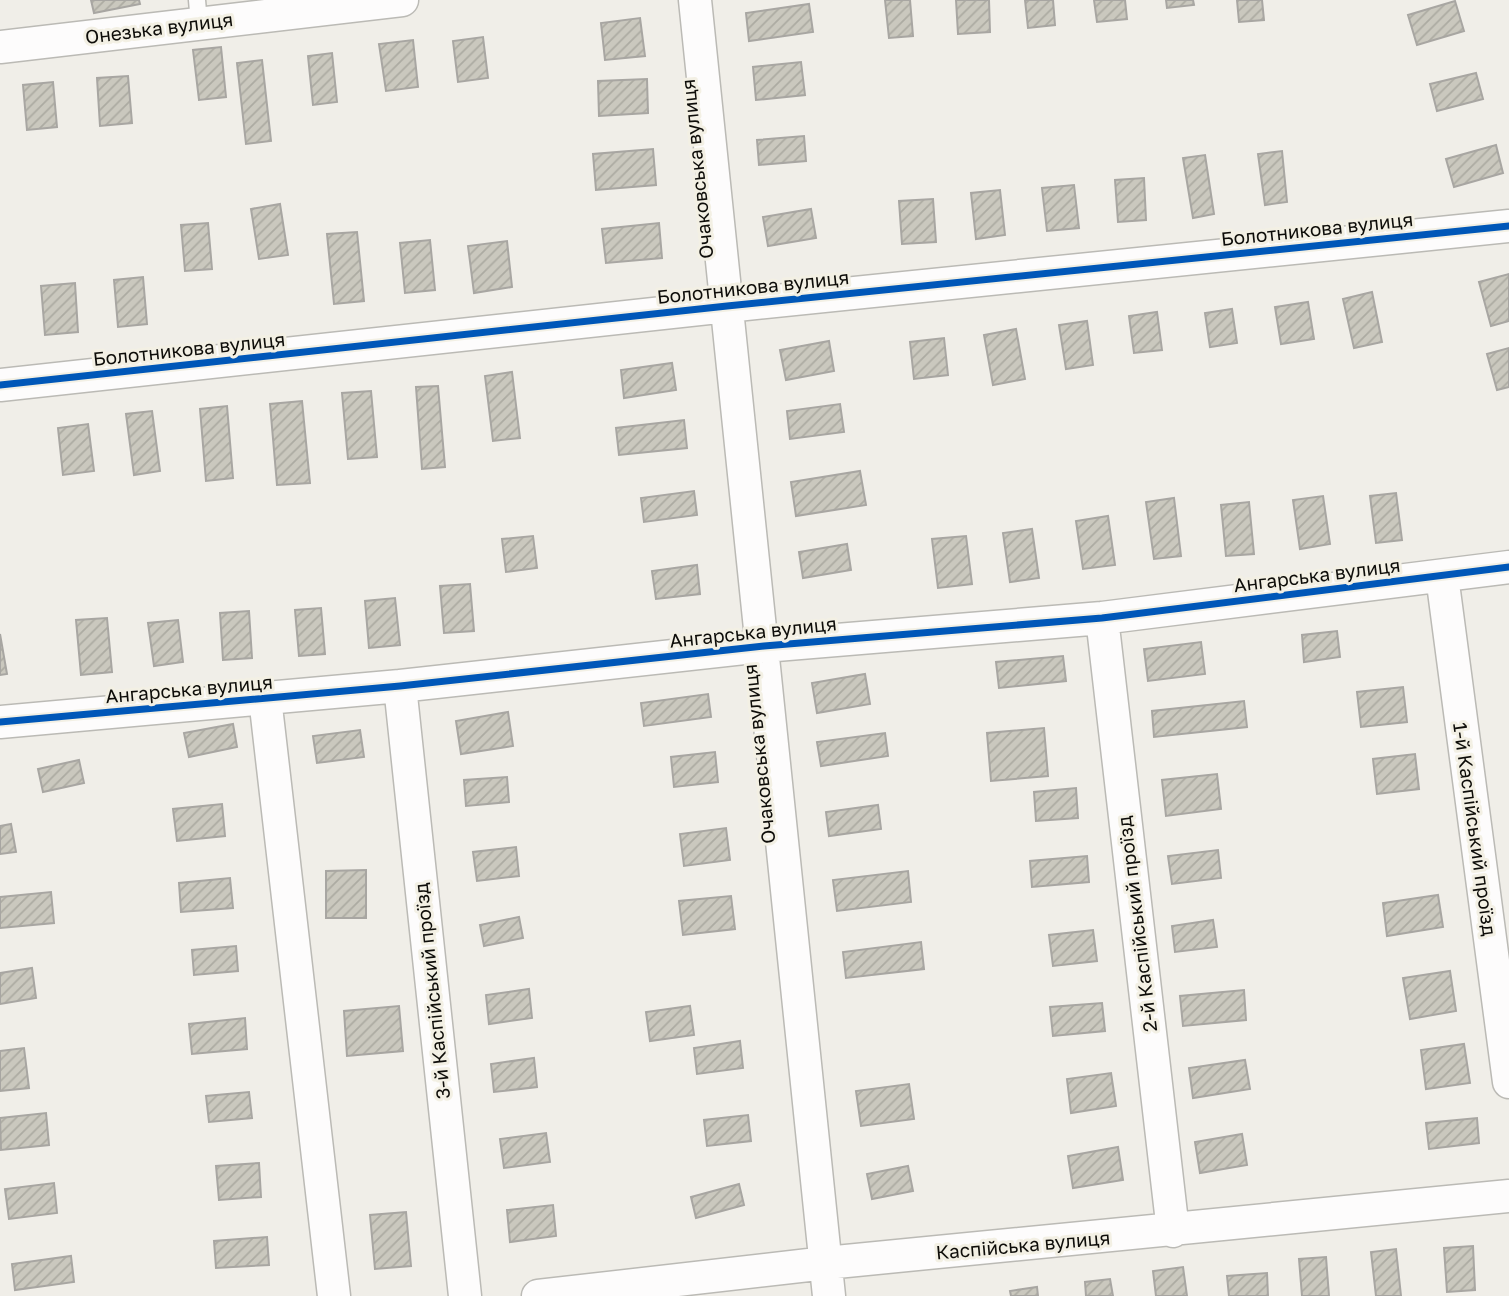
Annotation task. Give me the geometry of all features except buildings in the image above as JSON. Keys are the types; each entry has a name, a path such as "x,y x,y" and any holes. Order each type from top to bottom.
{"street":[{"name":"Онезька вулиця","path":"0,47 198,12 402,0"},
{"name":"Очаковська вулиця","path":"695,0 764,646 829,1296"},
{"name":"Болотникова вулиця","path":"0,385 727,306 1509,226"},
{"name":"Ангарська вулиця","path":"0,722 400,686 764,646 1102,618 1509,567"},
{"name":"1-й Каспійський проїзд","path":"1442,576 1509,1082"},
{"name":"2-й Каспійський проїзд","path":"1102,618 1173,1231"},
{"name":"3-й Каспійський проїзд","path":"400,686 464,1296"},
{"path":"265,698 334,1296"},
{"name":"Каспійська вулиця","path":"538,1296 826,1262 1173,1231 1509,1196"}],"cycle path":[{"path":"0,385 727,306 1509,226"},
{"path":"0,722 400,686 764,646 1102,618 1509,567"}]}
